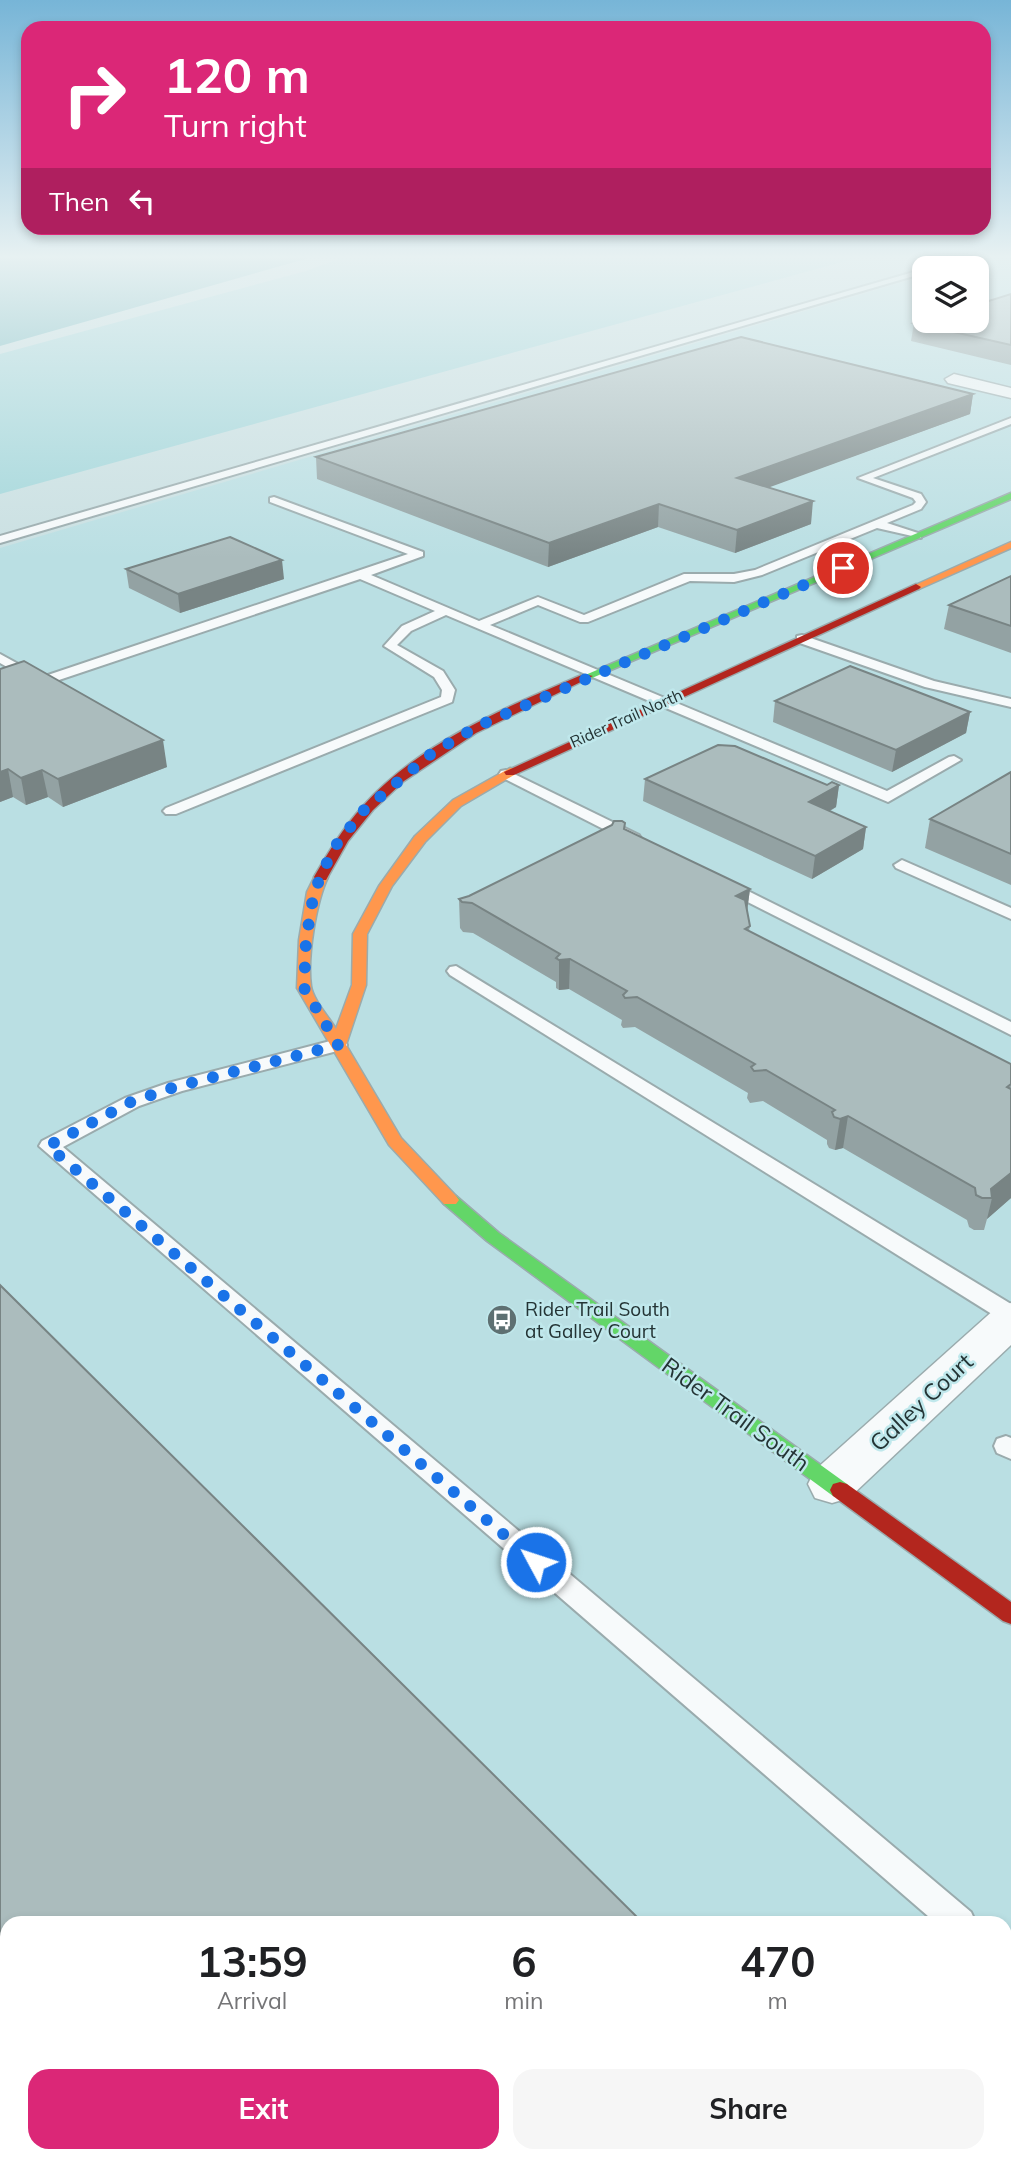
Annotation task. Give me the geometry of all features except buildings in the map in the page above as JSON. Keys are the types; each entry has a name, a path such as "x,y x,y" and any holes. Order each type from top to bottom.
{"street":[{"path":"954,379 1011,393"},
{"path":"598,674 1011,496"},
{"name":"Rider Trail North","path":"338,1045 359,985 360,934 386,886 420,839 457,803 506,774 1011,545"},
{"name":"Rider Trail South","path":"598,674 480,725 432,753 363,811 333,849 314,892 306,940 304,988 395,1141 442,1193 493,1237 1011,1614"},
{"name":"Galley Court","path":"832,1484 1011,1317"}],"lane":[{"path":"0,540 632,356"},
{"path":"479,625 538,601 584,619 688,577 734,578 758,573 894,517 922,502 917,496 863,478 1011,421"},
{"path":"0,658 41,682 419,554 274,500"},
{"path":"894,517 933,529"},
{"path":"877,524 917,536"},
{"path":"360,575 888,797 954,760"},
{"path":"171,811 447,699 451,692 450,685 442,677 390,646 394,637 414,624 446,611"},
{"path":"802,639 930,684 1011,703"},
{"path":"506,774 652,848"},
{"path":"902,865 1011,914"},
{"path":"714,879 1011,1029"},
{"path":"456,971 1011,1317"},
{"path":"338,1045 175,1087 131,1102 48,1146 952,1916"}],"shaded area":[{"path":"0,356 501,356 0,494"},
{"path":"653,356 1011,356 1011,1916 0,1916 0,548"}],"traffic: fast":[{"path":"588,676 1011,496"},
{"path":"450,1200 493,1237 840,1490"}],"traffic: slow":[{"path":"916,587 1011,545"},
{"path":"338,1045 359,985 360,934 386,886 420,839 457,803 510,772"},
{"path":"321,877 314,892 306,940 304,988 395,1141 450,1200"}],"traffic: jam":[{"path":"510,772 916,587"},
{"path":"321,877 342,840 368,807 400,778 434,753 472,731 588,676"},
{"path":"840,1490 1011,1614"}],"place":[{"name":"Rider Trail South at Galley Court","path":"502,1320"}],"route":[{"path":"536,1562 48,1146 131,1102 175,1087 338,1045 304,988 306,940 314,892 333,849 363,811 432,753 480,725 537,698 843,568"}]}
